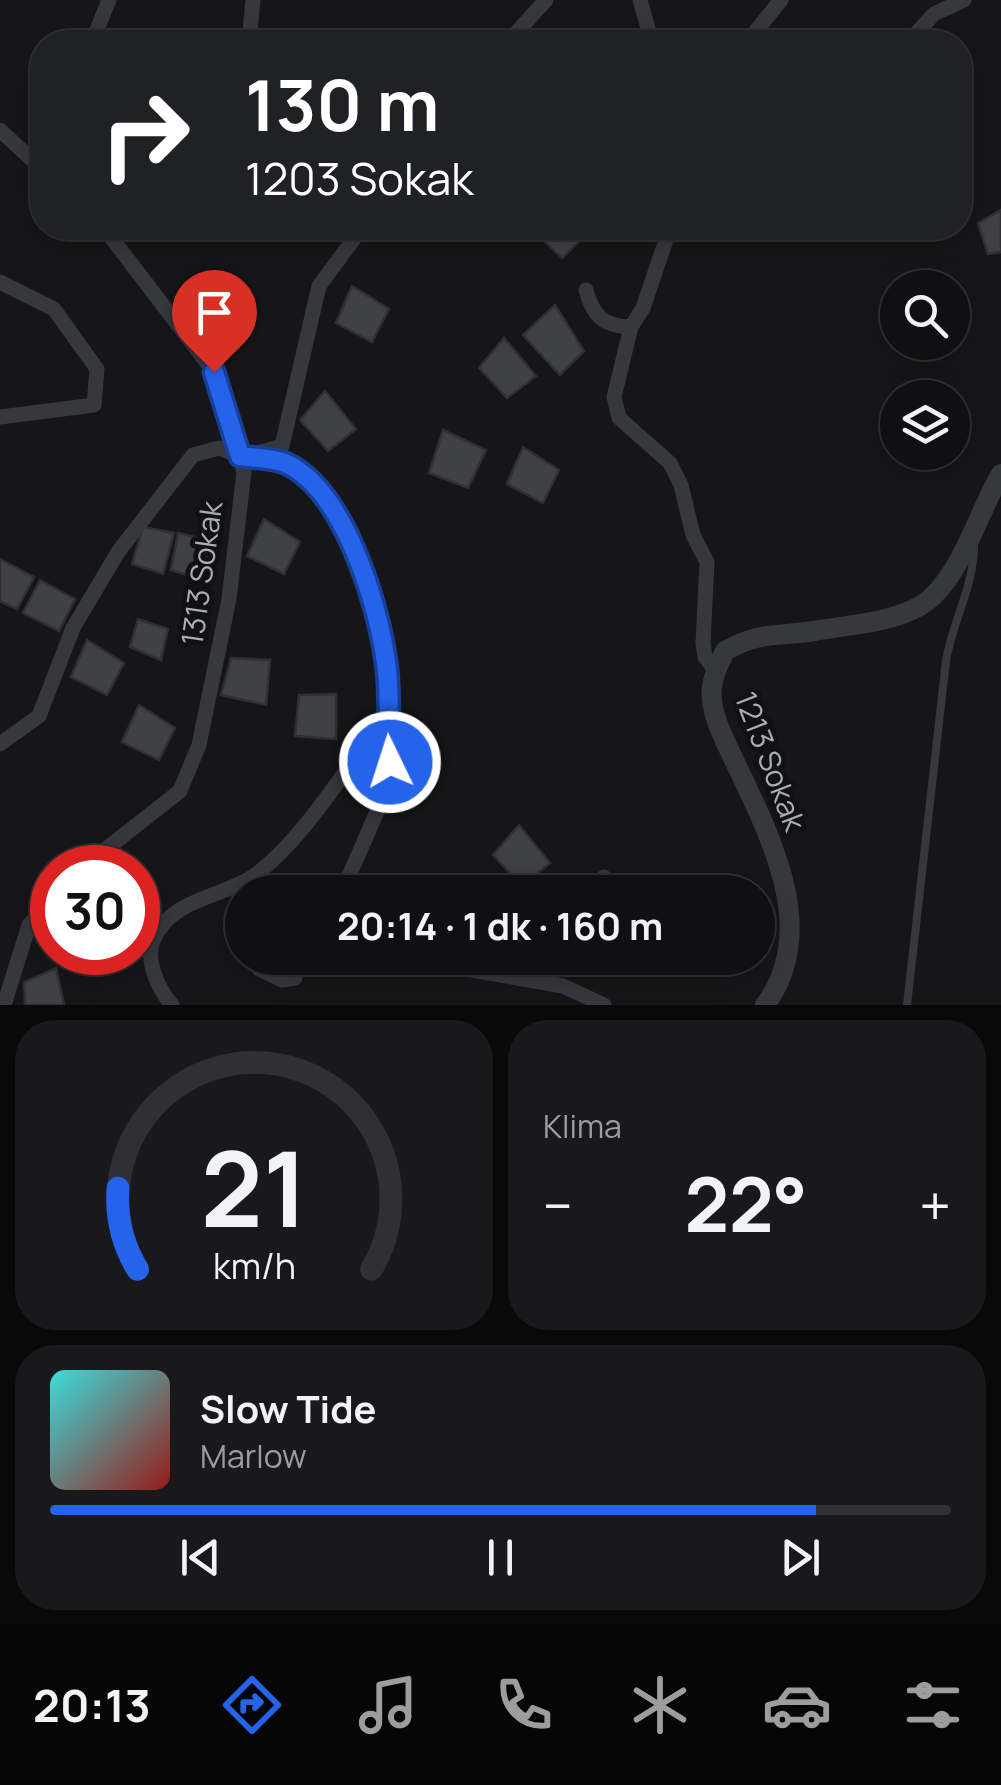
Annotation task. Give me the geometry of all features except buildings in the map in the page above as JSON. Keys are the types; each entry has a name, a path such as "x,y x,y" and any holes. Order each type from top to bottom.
{"street":[{"path":"97,30 109,0"},
{"path":"250,30 254,0"},
{"path":"640,0 649,30"},
{"path":"757,30 781,0"},
{"path":"924,0 934,14"},
{"path":"919,30 934,14 964,0"},
{"path":"518,30 542,1"},
{"path":"0,130 30,153"},
{"path":"113,240 214,372 240,456"},
{"path":"240,456 282,446 319,286 353,240"},
{"path":"666,240 644,308 630,328 614,397 619,418 670,463 680,485 693,536 708,562 703,643 705,658 716,671"},
{"path":"0,282 54,310 97,369 94,405 0,416"},
{"path":"586,290 592,310 609,326 630,328"},
{"name":"1313 Sokak","path":"0,744 38,716 72,628 118,552 193,455 219,448 240,456 244,472 229,598 199,744 180,791 111,845"},
{"path":"240,456 281,461 301,472 329,506 360,558 387,664 388,789 350,875"},
{"name":"1213 Sokak","path":"765,1005 790,957 786,891 766,829 718,724 712,689 724,650 753,635 889,618 922,605 952,570 1001,474"},
{"path":"172,1005 152,970 151,943 170,915 197,899 226,892 284,850 386,716"},
{"path":"4,1005 30,924"},
{"path":"272,975 282,980 295,978"},
{"path":"501,975 564,986 604,1005"}],"lane":[{"path":"907,1005 934,746 952,627 974,574 974,532"}],"route":[{"path":"214,372 240,456 281,461 301,472 329,506 360,558 387,664 390,762"}]}
